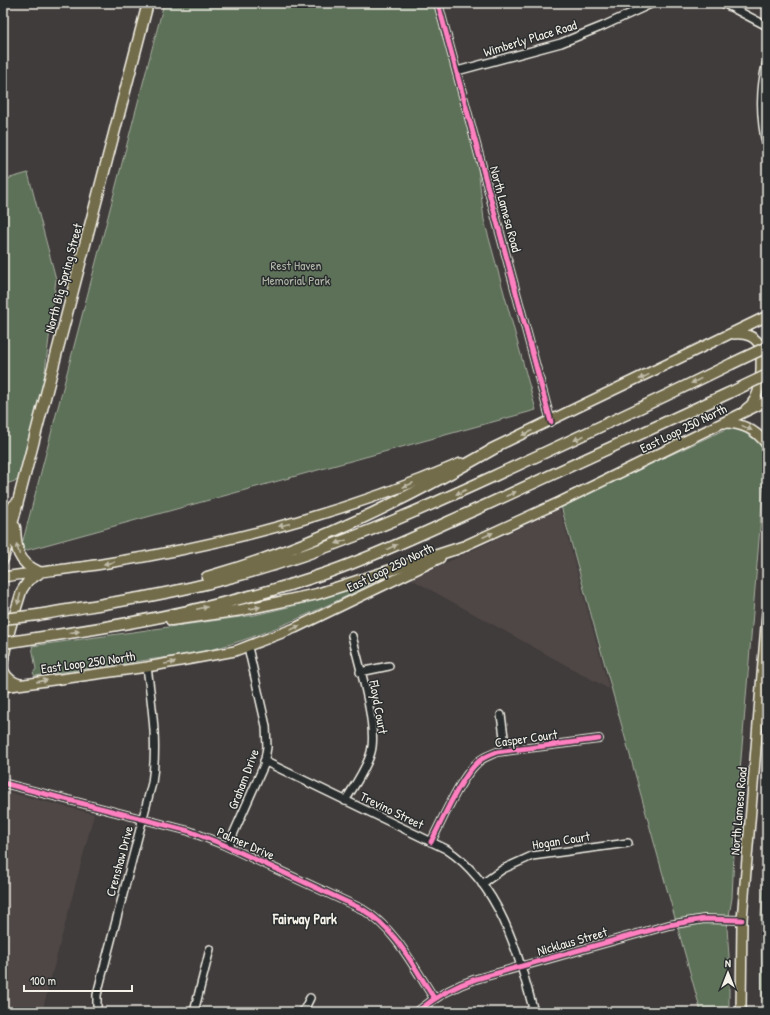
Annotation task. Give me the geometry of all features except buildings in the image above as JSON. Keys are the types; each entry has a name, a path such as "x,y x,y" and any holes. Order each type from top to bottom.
{"highway":[{"name":"North Big Spring Street","path":"3,559 148,3"},
{"path":"3,619 171,592 225,579 348,540 441,501 614,422 767,347"},
{"path":"105,628 237,599 327,573 374,555 600,454 767,375"},
{"path":"116,602 158,589 225,572 306,543 412,495 497,447"},
{"path":"3,522 19,498"},
{"path":"14,516 16,543 20,557 27,567 41,572"},
{"path":"3,642 217,614 291,600 348,584 462,547"}],"main road":[{"path":"3,576 150,556 299,521 398,489 497,447 551,422 764,318 767,310"},
{"path":"720,423 749,406 755,400 758,391 761,347 753,337 741,333 730,335"},
{"name":"East Loop 250 North","path":"4,687 198,659 248,647 295,628 767,401"},
{"path":"720,423 732,423 748,428 760,435 767,445"},
{"path":"21,684 13,682 7,676 3,662 22,590 31,578 41,572"},
{"name":"North Lamesa Road","path":"742,1012 742,920 767,613"}],"street":[{"name":"North Lamesa Road","path":"438,3 551,422"},
{"name":"Wimberly Place Road","path":"457,71 561,43 653,3"},
{"path":"723,3 767,26"},
{"path":"767,62 761,96 761,111 767,148"},
{"name":"Floyd Court","path":"345,801 370,756 373,744 373,726 352,636"},
{"name":"Graham Drive","path":"228,846 264,761 267,748 267,730 248,647"},
{"path":"360,672 389,666"},
{"name":"Crenshaw Drive","path":"97,1012 97,995 152,783 156,758 154,725 147,667"},
{"path":"501,715 506,751"},
{"name":"Casper Court","path":"431,842 469,771 483,758 506,751 600,739"},
{"name":"Trevino Street","path":"264,761 459,857 482,884 508,928 522,966 534,1012"},
{"name":"Palmer Drive","path":"3,783 182,829 228,846 362,909 376,919 391,933 434,998"},
{"name":"Hogan Court","path":"482,884 502,870 532,856 628,843"},
{"name":"Nicklaus Street","path":"417,1012 434,998 462,983 522,966 669,925 704,919 742,920"},
{"path":"194,1012 210,949"},
{"path":"303,1012 310,998"}],"shaded area":[{"path":"560,509 609,689 411,579"},
{"path":"3,791 94,814 42,1012 3,1012"}],"green space":[{"name":"Rest Haven Memorial Park","path":"164,3 435,3 477,159 484,220 536,410 20,552"},
{"path":"28,173 56,279 39,422 24,478 3,485 3,180"},
{"path":"728,428 747,432 759,442 766,454 735,832 732,898 727,928 729,956 729,1012 701,1012 561,506"},
{"path":"373,581 374,583 287,623 220,647 197,653 35,676 33,673 36,669 32,646 255,615 318,600"},
{"path":"767,840 767,1012 762,1012 761,915"}],"cycle path":[{"path":"438,3 551,422"},
{"path":"431,842 458,788 471,769 482,759 497,752 599,739"},
{"path":"3,783 189,831 222,844 362,909 385,927 403,949 434,998"},
{"path":"417,1012 445,992 476,979 669,925 704,919 742,920"}],"district":[{"name":"Fairway Park","path":"305,918"}]}
